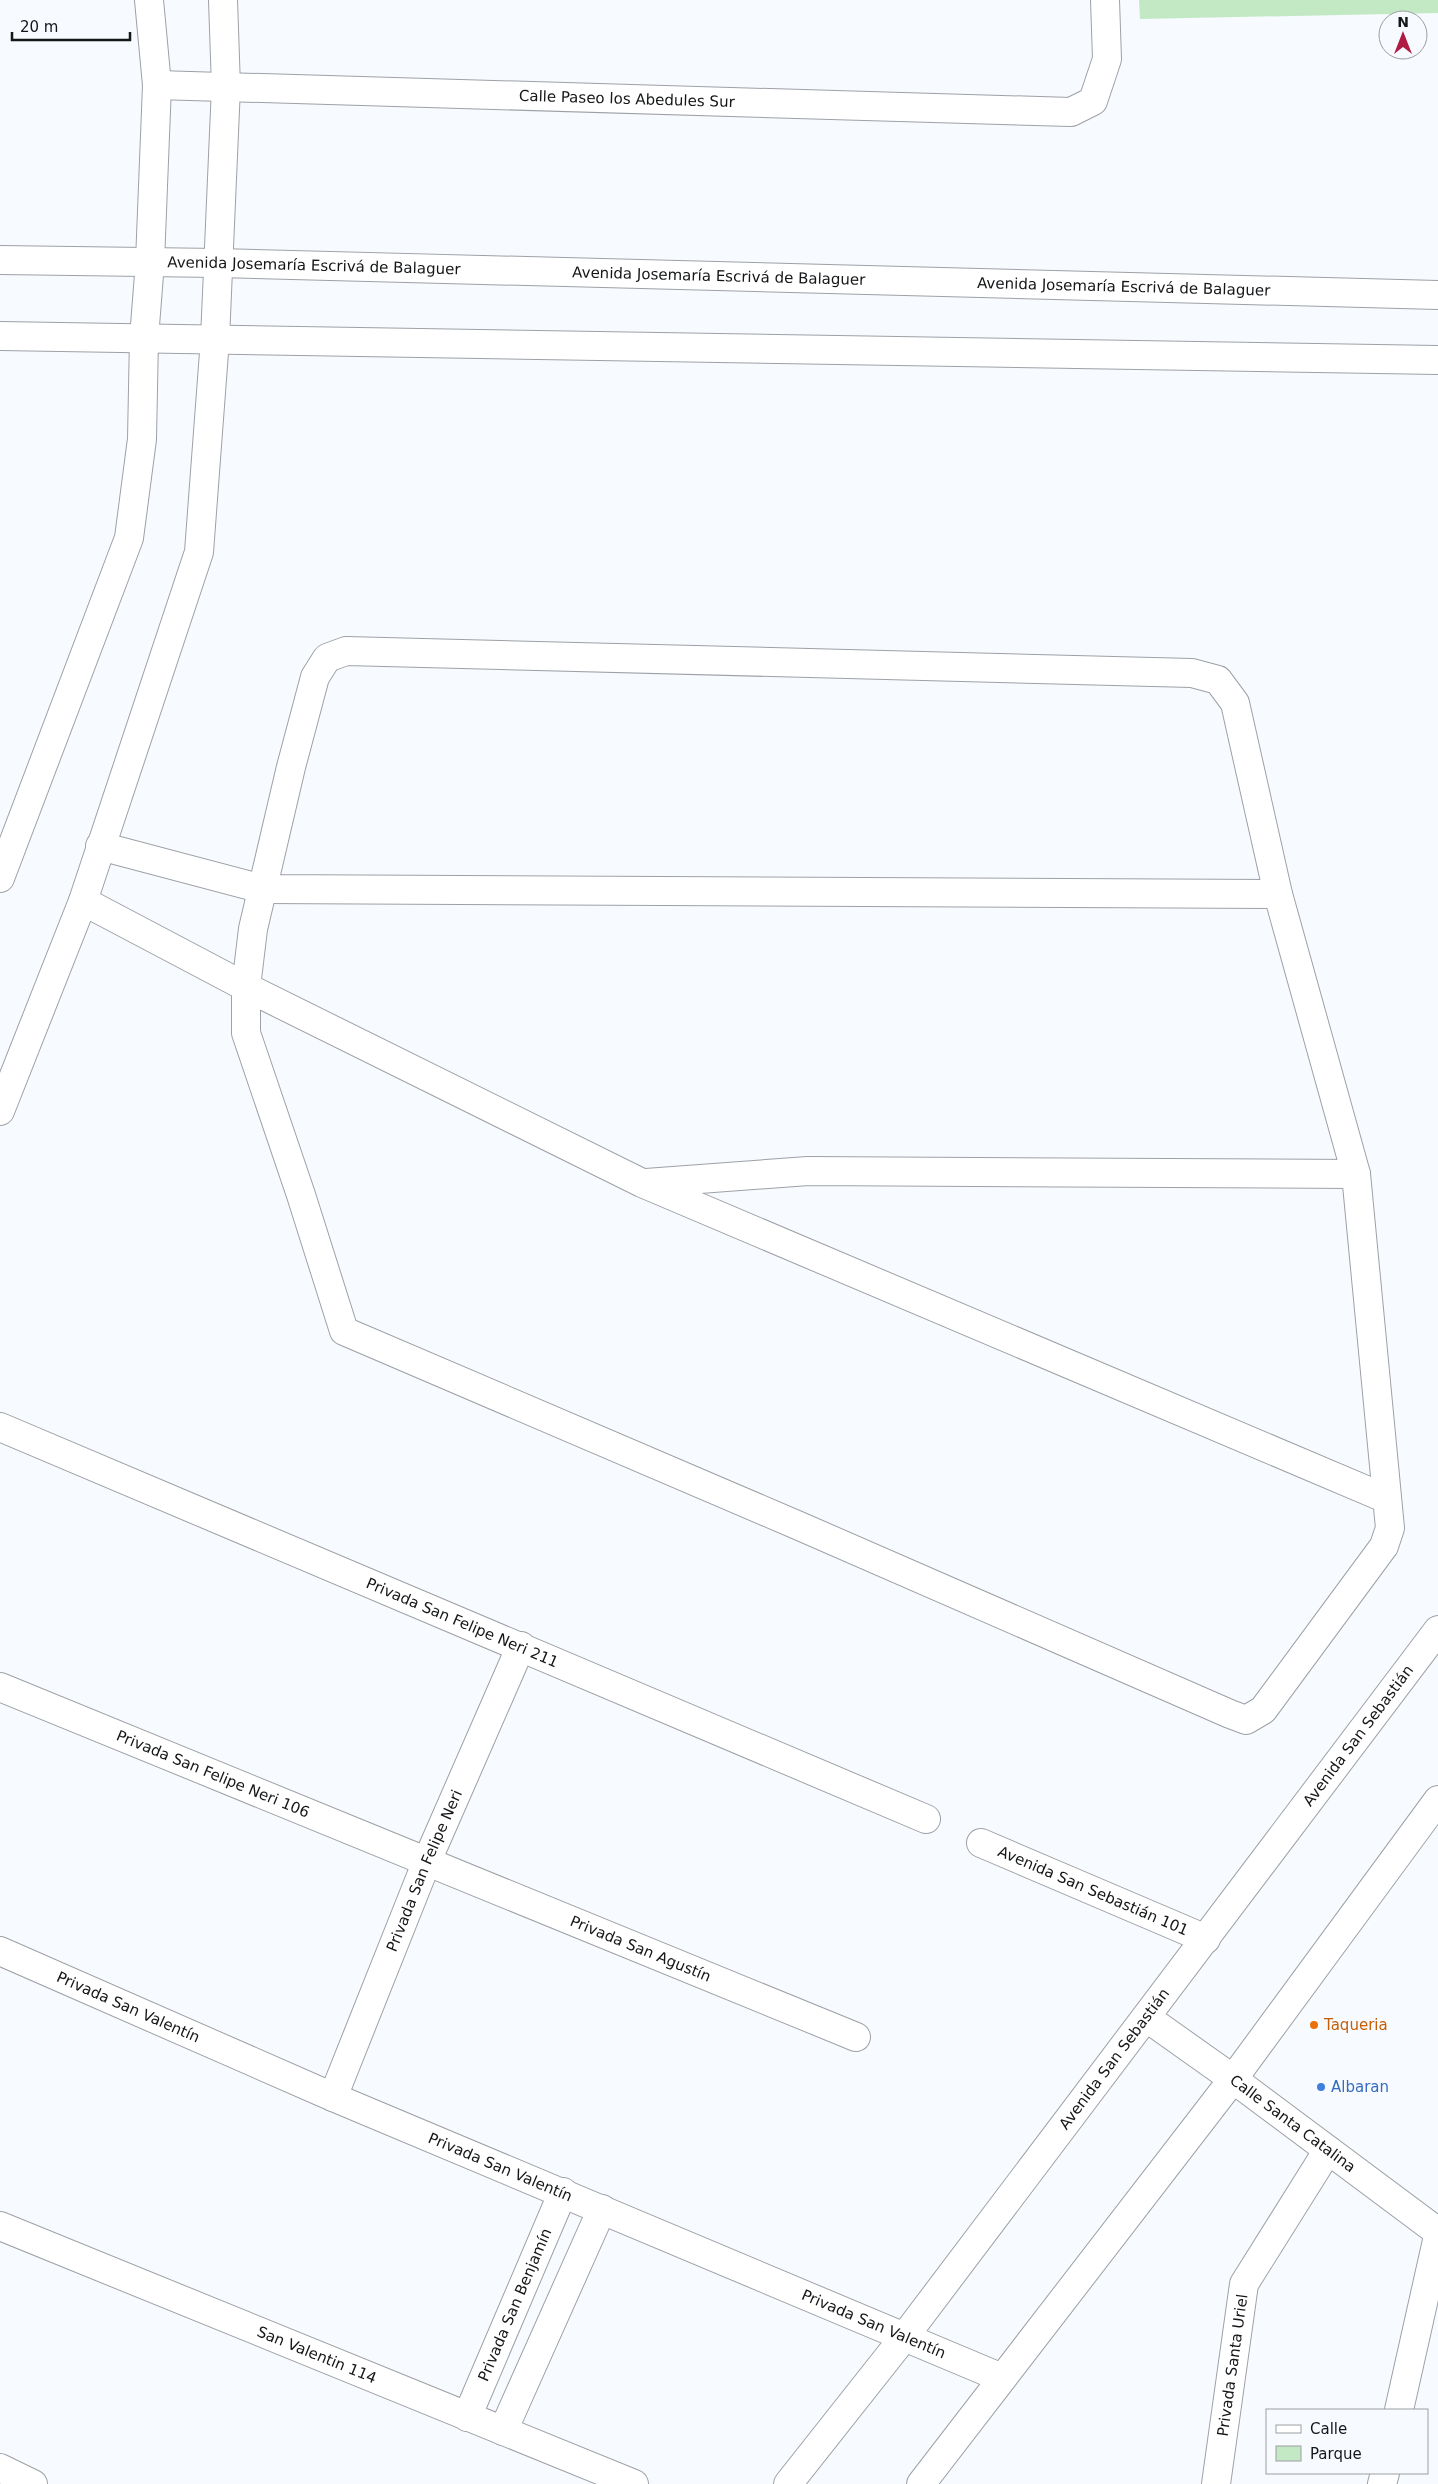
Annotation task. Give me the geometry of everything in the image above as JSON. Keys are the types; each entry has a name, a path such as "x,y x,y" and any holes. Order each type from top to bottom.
{"street":[{"path":"0,878 130,538 142,439 144,338 150,262 157,85 149,0"},
{"path":"0,1111 83,901 199,552 215,339 226,87 223,0"},
{"name":"Calle Paseo los Abedules Sur","path":"157,85 1071,112 1093,101 1107,59 1105,0"},
{"name":"Avenida Josemaría Escrivá de Balaguer","path":"0,260 218,263 1438,295"},
{"path":"0,336 1438,360"},
{"path":"346,651 1192,673 1218,680 1235,702 1278,894 1356,1174 1390,1528 1384,1546 1263,1710 1246,1720 344,1331 302,1196 246,1033 246,987 253,929 290,767 315,677 327,658 346,651"},
{"path":"100,846 263,889 1278,894"},
{"path":"83,901 246,987 642,1183 1387,1499"},
{"path":"642,1183 808,1171 1356,1174"},
{"name":"Privada San Felipe Neri 211","path":"0,1427 926,1819"},
{"name":"Avenida San Sebastián","path":"788,2484 905,2336 1147,2018 1438,1630"},
{"name":"Privada San Felipe Neri","path":"333,2097 427,1861 521,1646"},
{"name":"Privada San Felipe Neri 106","path":"0,1687 427,1861"},
{"path":"921,2484 1233,2079 1438,1800"},
{"name":"Avenida San Sebastián 101","path":"981,1843 1206,1939"},
{"name":"Privada San Agustín","path":"427,1861 856,2037"},
{"name":"Privada San Valentín","path":"0,1951 333,2097 602,2208 1002,2378"},
{"name":"Calle Santa Catalina","path":"1147,2018 1233,2079 1438,2232"},
{"name":"Privada Santa Uriel","path":"1216,2484 1244,2284 1328,2150"},
{"name":"Privada San Benjamín","path":"467,2417 563,2192"},
{"path":"502,2431 602,2208"},
{"name":"San Valentin 114","path":"0,2226 634,2484"},
{"path":"1399,2409 1438,2236"},
{"path":"0,2468 33,2484"}],"green space":[{"path":"1139,0 1438,0 1438,13 1428,13 1428,10 1378,10 1378,14 1140,19"}],"place":[{"name":"Taqueria","path":"1314,2025"},
{"name":"Albaran","path":"1321,2087"}]}
